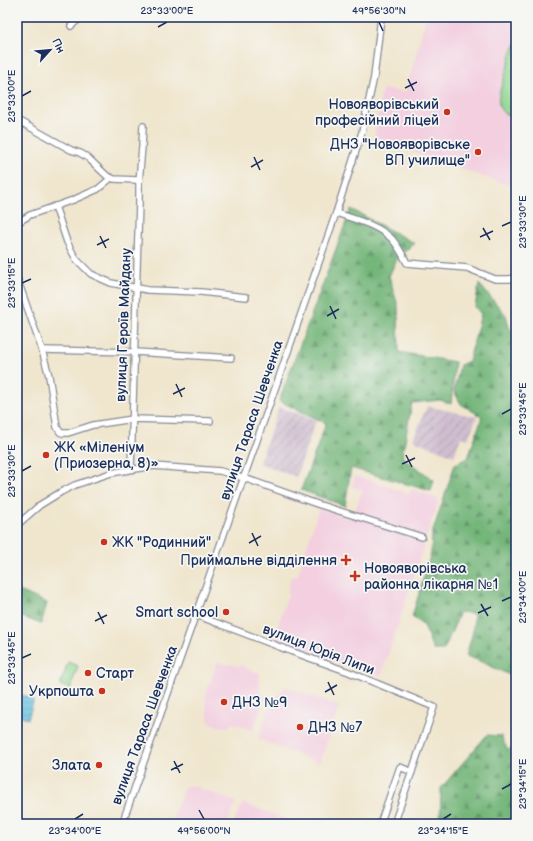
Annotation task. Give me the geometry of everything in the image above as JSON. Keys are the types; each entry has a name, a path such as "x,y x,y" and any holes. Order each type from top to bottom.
{"street":[{"path":"70,26 81,17"},
{"name":"вулиця Тараса Шевченка","path":"122,824 244,478 336,212 362,132 374,77 380,17"},
{"path":"17,120 71,150 87,157 107,176 114,179 137,180 139,182"},
{"name":"вулиця Героїв Майдану","path":"131,469 139,182 143,126"},
{"path":"17,223 30,215 98,189 111,178"},
{"path":"55,206 67,242 76,259 91,274 111,283 148,290 201,292 246,297"},
{"path":"336,212 386,234 396,244 407,263 467,268 495,279 516,278"},
{"path":"17,278 42,350 49,376 60,432 68,433 93,425 132,419 210,421"},
{"path":"42,350 135,352 231,358"},
{"path":"17,525 40,505 75,485 111,473 153,466 220,471 317,504 422,537"},
{"name":"вулиця Юрія Липи","path":"196,615 349,672 434,707 412,772"},
{"path":"380,824 400,767 412,772 394,824"},
{"path":"17,821 24,824"}],"shaded area":[{"name":"Новояворівський професійний ліцей","path":"426,17 491,17 516,24 516,185 504,184 374,138 382,89 406,92"},
{"path":"427,406 477,417 468,439 461,437 454,456 413,440"},
{"path":"279,407 316,420 296,477 259,463"},
{"name":"Новояворівська районна лікарня №1","path":"355,476 410,494 411,489 439,499 381,676 273,640 289,592 287,591 292,576 297,577 319,508 352,519 362,490 352,487"},
{"path":"217,662 238,666 241,665 260,674 260,692 266,695 253,730 231,723 229,727 220,727 209,722 205,696"},
{"path":"286,687 339,706 320,763 258,739 272,700"},
{"path":"194,786 236,802 227,824 171,824 184,787"},
{"path":"242,803 300,824 233,824"}],"green space":[{"path":"516,43 516,117 507,115 502,111 499,106 499,100 510,57"},
{"path":"351,209 414,243 396,261 389,276 398,306 399,352 455,362 451,404 440,400 412,403 402,457 434,480 431,491 351,468 345,506 301,490 326,423 279,401"},
{"path":"479,284 506,315 509,327 516,336 516,683 514,677 466,656 473,632 474,614 460,612 444,650 433,650 424,625 412,617 431,553 432,534 455,464 468,458 482,417 461,404 454,391 460,365 469,361 481,314 475,307"},
{"path":"17,590 47,603 41,624 17,615"},
{"path":"68,662 78,666 70,689 60,685"},
{"path":"487,735 501,736 508,751 516,742 516,824 440,824 441,788"}],"water":[{"path":"17,693 34,699 28,719 17,714"}],"place":[{"name":"Новояворівський професійний ліцей","path":"447,112"},
{"name":"ДНЗ \"Новояворівське ВП училище\"","path":"478,152"},
{"name":"ЖК «Міленіум (Приозерна, 8)»","path":"46,455"},
{"name":"ЖК \"Родинний\"","path":"104,542"},
{"name":"Приймальне відділення","path":"346,560"},
{"name":"Новояворівська районна лікарня №1","path":"355,576"},
{"name":"Smart school","path":"226,612"},
{"name":"Старт","path":"88,673"},
{"name":"Укрпошта","path":"102,691"},
{"name":"ДНЗ №9","path":"224,702"},
{"name":"ДНЗ №7","path":"300,727"},
{"name":"Злата","path":"99,765"}]}
